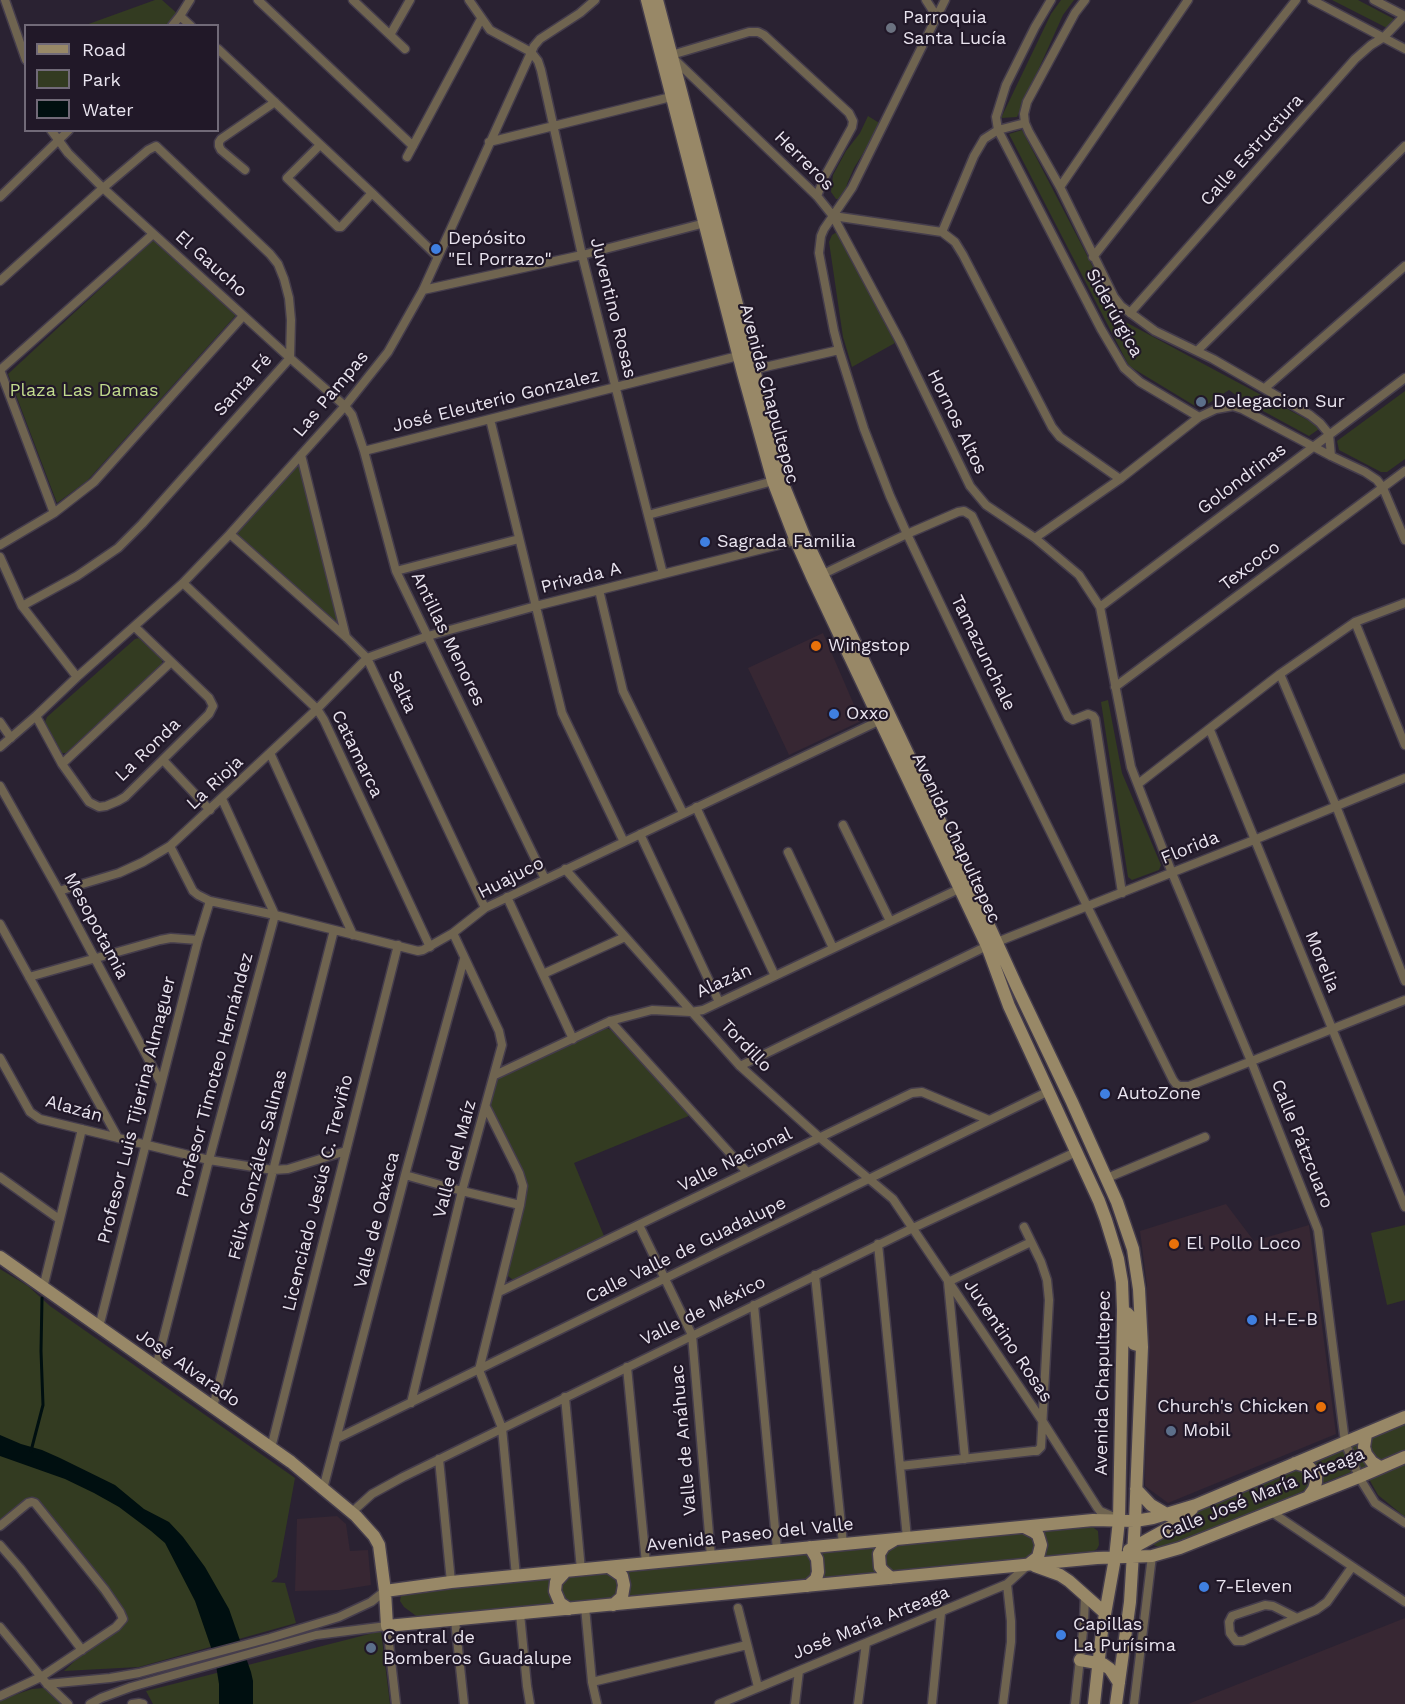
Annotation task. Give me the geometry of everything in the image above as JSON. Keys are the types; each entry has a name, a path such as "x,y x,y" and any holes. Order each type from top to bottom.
{"main road":[{"name":"Avenida Chapultepec","path":"647,0 677,95 777,480 800,539 992,944 1113,1191 1136,1259 1142,1347 1135,1521 1130,1602 1116,1704"},
{"path":"657,0 666,57"},
{"name":"Avenida Chapultepec","path":"992,944 1009,1006 1099,1201 1118,1258 1122,1282 1119,1520 1094,1704"},
{"path":"1076,1152 1095,1176 1107,1178"},
{"path":"1099,1201 1104,1190 1113,1191"},
{"name":"José Alvarado","path":"0,1257 291,1462 352,1512 368,1528 380,1550 387,1626"},
{"path":"1123,1311 1129,1315 1134,1344 1142,1347"},
{"name":"Calle José María Arteaga","path":"1119,1520 1135,1521 1168,1515 1196,1505 1405,1417"},
{"path":"1366,1434 1364,1447 1366,1454 1380,1467"},
{"name":"Calle José María Arteaga","path":"1133,1552 1152,1556 1180,1548 1405,1457"},
{"path":"1295,1463 1309,1467 1316,1475 1314,1489 1309,1496"},
{"path":"1136,1489 1151,1505 1168,1515"},
{"path":"387,1626 1030,1564 1115,1558 1133,1552 1172,1526 1196,1505"},
{"name":"Avenida Paseo del Valle","path":"385,1591 451,1582 901,1538 1094,1520 1119,1520"},
{"path":"1024,1527 1038,1535 1041,1545 1038,1557 1030,1564"},
{"path":"891,1578 880,1567 879,1554 884,1546 901,1538"},
{"path":"808,1586 816,1579 818,1572 817,1559 810,1547"},
{"path":"1030,1564 1060,1575 1075,1585 1105,1613"},
{"path":"609,1567 622,1576 625,1590 622,1597 613,1605"},
{"path":"566,1571 556,1582 555,1592 560,1603 569,1609"},
{"path":"1080,1660 1099,1662 1110,1669 1119,1683"}],"street":[{"path":"5,0 24,54"},
{"path":"174,24 190,0"},
{"path":"352,0 405,49"},
{"path":"390,36 410,0"},
{"path":"469,0 490,30 531,52"},
{"name":"Las Pampas","path":"0,747 183,583 345,406 392,346 423,290 489,142 537,42 595,0"},
{"path":"926,0 937,17"},
{"path":"834,216 852,188 945,0"},
{"path":"998,130 996,117 1006,85 1051,0"},
{"path":"1085,0 1075,13 1028,102 1024,114 1025,123 998,130 984,139 974,156 942,232 955,243 963,255 1052,427 1060,437 1120,479"},
{"path":"1060,188 1188,0"},
{"path":"1093,257 1296,0"},
{"path":"1312,0 1405,49"},
{"path":"1374,0 1405,16"},
{"path":"260,1 413,146"},
{"path":"180,16 189,24"},
{"name":"Calle Estructura","path":"1130,313 1355,59 1384,37 1405,16"},
{"path":"407,157 481,19"},
{"path":"666,57 749,32 758,32 849,112 853,121 852,127 825,176 817,196"},
{"path":"219,51 438,257"},
{"name":"Juventino Rosas","path":"531,52 541,70 582,255 663,574"},
{"name":"Herreros","path":"666,57 817,196 834,216 942,232"},
{"path":"489,142 677,95"},
{"path":"245,170 221,150 219,142 221,138 275,102"},
{"name":"Siderúrgica","path":"1025,123 1114,297 1130,313 1155,331 1265,388 1310,415 1329,434"},
{"name":"Siderúrgica","path":"998,130 1101,329 1124,368 1140,382 1198,417"},
{"name":"El Gaucho","path":"52,132 58,142 103,188 345,406"},
{"path":"0,196 67,132"},
{"path":"320,145 288,178 338,227 341,227 372,193"},
{"name":"Santa Fé","path":"22,606 77,576 118,548 290,358 289,298 278,264 156,146 148,150 103,188"},
{"path":"1197,351 1405,146"},
{"path":"0,281 103,188"},
{"name":"Tamazunchale","path":"834,216 821,236 819,253 834,332 864,429 907,534 1007,744 1173,1080 1180,1086 1189,1086 1251,1061"},
{"name":"Hornos Altos","path":"834,216 900,341 970,486 986,505 1035,538 1079,575 1100,607 1131,767 1172,873"},
{"path":"423,290 582,255 710,222"},
{"path":"54,513 0,370 153,234"},
{"path":"1265,388 1405,266"},
{"path":"0,545 54,513 94,483 243,315"},
{"path":"749,371 839,350"},
{"name":"José Eleuterio Gonzalez","path":"364,451 745,354"},
{"name":"Golondrinas","path":"1100,607 1405,378"},
{"name":"Antillas Menores","path":"345,406 354,419 364,451 396,571 545,879"},
{"path":"1035,538 1120,479 1198,417 1216,409 1233,406 1377,480 1383,488 1405,540"},
{"path":"490,419 562,713 624,842"},
{"path":"1329,434 1331,456"},
{"path":"301,454 346,638"},
{"name":"Texcoco","path":"1115,687 1405,471"},
{"path":"648,515 777,480"},
{"path":"818,577 958,512 968,513 974,520 1068,717 1073,720 1089,714 1095,719 1122,893"},
{"name":"Salta","path":"230,534 367,658 485,908"},
{"path":"396,571 519,539"},
{"name":"Privada A","path":"367,658 428,636 536,606 800,539"},
{"path":"0,557 22,606 78,677"},
{"name":"Catamarca","path":"183,583 317,709 430,947"},
{"path":"599,590 623,691 683,813"},
{"path":"1138,784 1281,674 1355,622 1405,603"},
{"path":"1355,622 1405,745"},
{"name":"La Ronda","path":"36,716 62,764 89,802 99,807 112,804 124,797 209,714 213,706 210,698 135,627"},
{"name":"La Rioja","path":"59,891 119,873 170,846 317,709 367,658"},
{"path":"62,764 171,662"},
{"path":"1281,674 1405,981"},
{"name":"Huajuco","path":"430,947 453,933 485,908 885,718"},
{"path":"0,722 11,738"},
{"name":"Morelia","path":"1209,730 1405,1207"},
{"path":"270,753 353,935"},
{"path":"163,759 210,810"},
{"name":"Florida","path":"740,1066 992,944 1089,907 1405,778"},
{"name":"Mesopotamia","path":"0,786 59,891 161,1083"},
{"path":"222,799 275,915"},
{"path":"696,807 775,976"},
{"path":"843,825 890,921"},
{"path":"640,834 719,1002"},
{"path":"170,846 194,891 198,896 210,901 418,951 430,947"},
{"path":"788,852 833,948"},
{"name":"Tordillo","path":"565,869 740,1066 870,1179"},
{"name":"Calle Pátzcuaro","path":"1172,873 1251,1061 1318,1230 1346,1442 1359,1477 1375,1503 1405,1523"},
{"name":"Alazán","path":"495,1075 610,1021 652,1010 691,1012 703,1010 965,886"},
{"path":"507,897 573,1038"},
{"name":"Profesor Luis Tijerina Almaguer","path":"99,1327 210,901"},
{"name":"Profesor Timoteo Hernández","path":"156,1367 275,915"},
{"path":"0,924 118,1138"},
{"name":"Félix González Salinas","path":"213,1407 334,930"},
{"name":"Valle del Maíz","path":"411,1403 462,1191 502,1050 501,1035 453,933"},
{"path":"543,974 625,937"},
{"path":"29,977 160,940 171,938 198,940"},
{"name":"Licenciado Jesús C. Treviño","path":"271,1448 398,945"},
{"name":"Valle de Oaxaca","path":"323,1489 464,959"},
{"path":"1251,1061 1405,1000"},
{"path":"610,1021 747,1172"},
{"name":"Alazán","path":"0,1058 30,1112 40,1119 209,1160 273,1170 288,1169 346,1151"},
{"name":"Calle Valle de Guadalupe","path":"338,1438 1049,1091"},
{"name":"Valle Nacional","path":"499,1292 907,1095 918,1092 988,1120"},
{"path":"486,1107 522,1180 520,1205 479,1370 502,1428 516,1576"},
{"path":"43,1288 82,1130"},
{"path":"1107,1178 1205,1137"},
{"name":"Valle de México","path":"352,1512 372,1494 439,1459 815,1275 1076,1152"},
{"path":"405,1174 520,1205"},
{"path":"0,1177 59,1219"},
{"name":"Juventino Rosas","path":"870,1179 893,1199 1043,1422 1097,1507 1107,1515 1119,1520"},
{"name":"Valle de Anáhuac","path":"639,1225 692,1335 711,1557"},
{"path":"900,1466 1039,1449 1042,1443 1049,1300 1047,1280 1041,1262 1024,1227"},
{"path":"966,1459 948,1282 1031,1242"},
{"path":"878,1245 900,1466 901,1538"},
{"path":"815,1275 843,1544"},
{"path":"753,1305 777,1550"},
{"path":"627,1367 646,1563"},
{"path":"565,1397 581,1570"},
{"path":"439,1459 451,1582"},
{"path":"0,1526 28,1503 35,1503 105,1590 123,1620 44,1680"},
{"path":"1270,1511 1405,1602"},
{"path":"0,1545 82,1650"},
{"path":"1134,1704 1152,1556"},
{"name":"José María Arteaga","path":"719,1704 731,1701 758,1687 1007,1584 1030,1564"},
{"path":"1297,1618 1273,1606 1265,1605 1232,1616 1228,1626 1233,1638 1240,1641 1297,1618 1316,1610 1327,1602 1352,1567"},
{"path":"1003,1704 1011,1632 1007,1584"},
{"path":"0,1696 44,1680 110,1678 139,1673 270,1638 339,1617 371,1602 385,1591"},
{"path":"1075,1704 1085,1596"},
{"path":"585,1607 592,1682 597,1704"},
{"path":"738,1608 758,1687"},
{"path":"932,1704 940,1613"},
{"path":"520,1614 530,1704"},
{"path":"455,1620 464,1704"},
{"path":"90,1704 143,1684 328,1633 387,1626 396,1704"},
{"path":"0,1627 44,1680 68,1704"},
{"path":"858,1704 866,1644"},
{"path":"592,1682 747,1645"},
{"path":"795,1704 799,1671"},
{"path":"132,1704 143,1704"}],"shaded area":[{"path":"823,633 861,721 789,755 748,668"},
{"path":"1226,1204 1254,1241 1309,1225 1336,1434 1168,1503 1145,1486 1147,1286 1140,1231"},
{"path":"337,1516 346,1524 350,1551 368,1550 371,1585 340,1590 295,1591 297,1519"},
{"path":"1405,1618 1405,1704 1188,1704"}],"green space":[{"path":"155,0 162,0 180,16 171,24 89,24"},
{"path":"1061,0 1074,0 1063,15 1017,117 1001,118 1051,14"},
{"path":"1332,0 1358,0 1394,19 1387,28"},
{"path":"868,116 881,124 854,168 845,196 836,199 831,192 833,175"},
{"path":"1022,130 1120,319 1317,425 1319,429 1309,436 1241,399 1229,390 1200,409 1129,366 1009,134"},
{"path":"837,232 846,240 895,343 852,367 843,337 829,242 832,235"},
{"name":"Plaza Las Damas","path":"154,239 236,315 87,481 57,503 8,374"},
{"path":"1405,391 1405,459 1387,472 1381,472 1339,450 1337,441"},
{"path":"301,455 347,638 230,534"},
{"path":"139,638 162,659 162,664 66,753 62,753 45,722 47,717 135,639"},
{"path":"1108,700 1122,773 1161,865 1159,870 1132,880 1128,877 1101,702"},
{"path":"607,1028 613,1031 691,1115 574,1163 604,1236 512,1279 508,1273 526,1185 489,1100 497,1077"},
{"path":"1405,1225 1405,1300 1387,1305 1371,1233"},
{"path":"0,1269 28,1286 50,1306 295,1478 277,1577 271,1582 285,1583 296,1623 139,1667 64,1671 119,1619 34,1505 0,1527"},
{"path":"1405,1420 1405,1451 1323,1483 1313,1460"},
{"path":"1405,1464 1405,1517 1378,1495 1369,1479"},
{"path":"1298,1468 1310,1474 1312,1482 1301,1492 1200,1536 1164,1547 1151,1544 1218,1500"},
{"path":"1090,1525 1098,1531 1099,1545 1092,1552 1076,1555 419,1618 404,1607 400,1601 405,1592"},
{"path":"381,1631 390,1704 153,1704 146,1691"},
{"path":"44,1688 61,1704 0,1704 0,1700 32,1689"}],"water":[{"path":"0,1435 42,1450 115,1485 144,1509 169,1522 205,1567 229,1609 251,1672 253,1704 219,1704 215,1659 195,1601 165,1543 119,1507 94,1493 65,1479 0,1456"}],"waterway":[{"path":"31,1451 43,1405 42,1298"}],"place":[{"name":"Parroquia Santa Lucía","path":"891,28"},
{"name":"Depósito \"El Porrazo\"","path":"436,249"},
{"name":"Delegacion Sur","path":"1201,402"},
{"name":"Sagrada Familia","path":"705,542"},
{"name":"Wingstop","path":"816,646"},
{"name":"Oxxo","path":"834,714"},
{"name":"AutoZone","path":"1105,1094"},
{"name":"El Pollo Loco","path":"1174,1244"},
{"name":"H-E-B","path":"1252,1320"},
{"name":"Church's Chicken","path":"1321,1407"},
{"name":"Mobil","path":"1171,1431"},
{"name":"7-Eleven","path":"1204,1587"},
{"name":"Capillas La Purísima","path":"1061,1635"},
{"name":"Central de Bomberos Guadalupe","path":"371,1648"}]}
